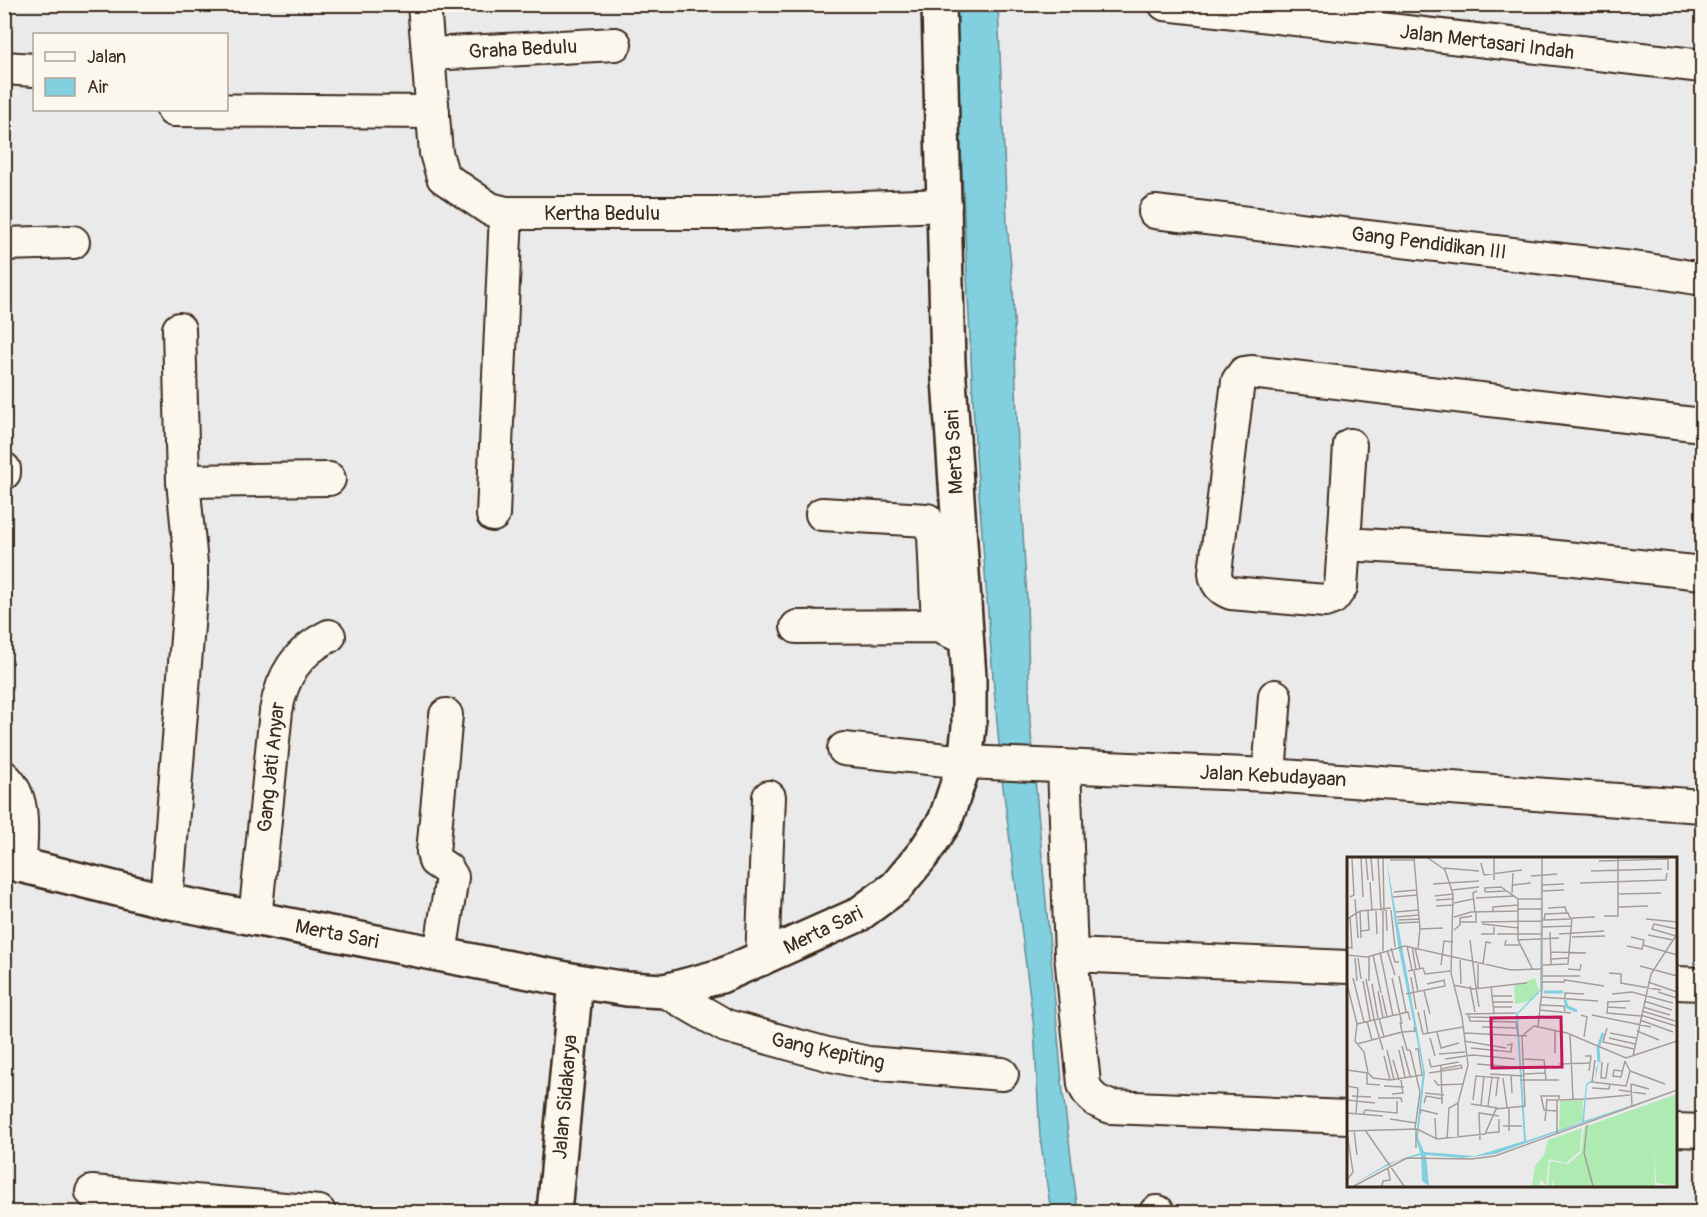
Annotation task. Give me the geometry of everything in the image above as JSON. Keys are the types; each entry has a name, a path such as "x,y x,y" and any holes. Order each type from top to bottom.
{"street":[{"name":"Kertha Bedulu","path":"424,4 430,54 436,153 442,177 490,209 506,213 730,213 945,205"},
{"name":"Merta Sari","path":"12,863 166,902 255,920 576,981 627,989 665,991 721,976 762,959 858,915 896,887 924,853 980,762 969,727 969,677 952,631 945,205 939,4"},
{"name":"Jalan Mertasari Indah","path":"1165,4 1702,66"},
{"name":"Graha Bedulu","path":"430,54 615,44"},
{"path":"4,68 33,70"},
{"path":"228,110 433,112"},
{"name":"Gang Pendidikan III","path":"1155,212 1648,270 1702,279"},
{"path":"493,515 506,213"},
{"path":"4,244 73,242"},
{"path":"166,902 191,588 183,481 179,329"},
{"path":"1350,445 1341,587 1333,598 1325,601 1231,593 1220,587 1215,573 1238,381 1244,373 1702,425"},
{"path":"183,481 328,479"},
{"path":"797,627 952,631 934,535 927,520 822,514"},
{"path":"1344,544 1538,555 1702,573"},
{"name":"Gang Jati Anyar","path":"255,920 280,689 298,658 313,645 329,636"},
{"path":"1269,775 1275,696"},
{"path":"441,954 452,877 447,869 435,861 433,852 446,715"},
{"name":"Jalan Kebudayaan","path":"844,749 980,762 1269,775 1702,806"},
{"path":"1056,765 1084,1084 1091,1098 1111,1107 1347,1117"},
{"path":"4,777 15,792 21,806 12,863"},
{"path":"762,959 769,797"},
{"path":"1071,955 1347,968"},
{"name":"Jalan Sidakarya","path":"554,1212 576,981"},
{"path":"1677,983 1702,984"},
{"name":"Gang Kepiting","path":"665,991 726,1026 827,1054 868,1063 1002,1074"},
{"path":"1677,1130 1702,1131"},
{"path":"92,1192 319,1212"}],"water":[{"path":"954,5 998,5 1027,599 1030,722 1063,1093 1078,1212 1051,1212 1040,1137 1034,1028 1002,779 975,441"}]}
